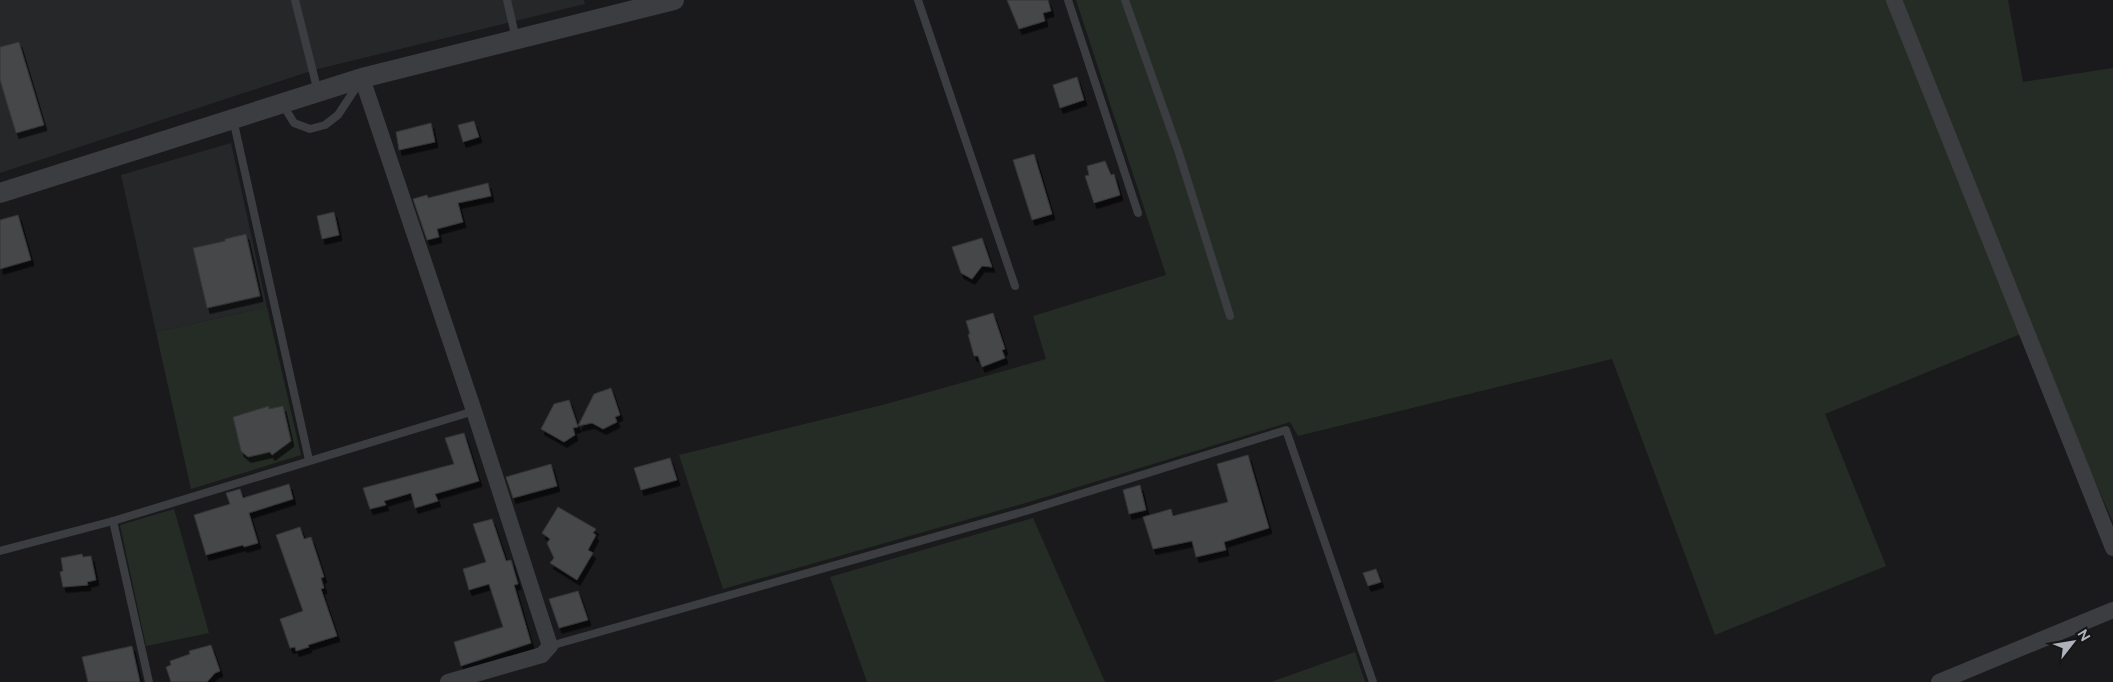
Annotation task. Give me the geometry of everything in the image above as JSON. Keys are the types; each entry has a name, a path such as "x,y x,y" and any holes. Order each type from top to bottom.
{"street":[{"path":"0,193 362,78 674,0"},
{"path":"1894,0 2113,548"},
{"path":"362,78 474,410 550,646 542,655 448,682"},
{"path":"1939,682 2113,610"}],"lane":[{"path":"295,0 318,92"},
{"path":"507,0 516,39"},
{"path":"918,0 1015,286"},
{"path":"1068,0 1138,213"},
{"path":"1125,0 1178,150 1230,316"},
{"path":"282,104 294,123 310,129 326,125 338,115 362,78"},
{"path":"232,119 309,460"},
{"path":"0,551 113,521 474,410"},
{"path":"550,646 1026,511 1286,430 1373,682"},
{"path":"113,521 149,682"}],"shaded area":[{"path":"0,0 584,0 585,4 314,70 0,173"},
{"path":"1076,0 2008,0 2023,82 2113,68 2113,522 2028,331 1825,414 1886,566 1715,635 1612,359 1298,436 1290,422 1029,502 723,589 679,455 886,404 1046,359 1033,316 1166,275"},
{"path":"231,143 267,307 156,332 121,175"},
{"path":"267,307 301,455 191,489 156,332"},
{"path":"174,509 209,633 146,646 120,525"},
{"path":"1033,518 1105,682 867,682 830,577"},
{"path":"1355,652 1365,682 1271,682"}],"building":[{"path":"1007,0 1048,0 1051,11 1043,13 1045,21 1019,29"},
{"path":"19,42 44,125 16,133 0,80 0,47"},
{"path":"1077,77 1084,100 1060,108 1053,85"},
{"path":"474,121 479,137 463,142 458,125"},
{"path":"431,123 435,142 399,150 396,132"},
{"path":"1034,154 1052,214 1032,220 1013,160"},
{"path":"1105,161 1111,175 1114,174 1120,195 1094,203 1085,176 1089,175 1087,166"},
{"path":"488,183 491,196 458,203 463,222 437,229 439,237 427,240 413,199 427,195 428,198"},
{"path":"334,212 339,235 322,239 317,216"},
{"path":"18,215 31,260 0,269 0,220"},
{"path":"246,234 260,296 207,308 193,248"},
{"path":"982,238 992,267 982,266 972,279 961,273 952,247"},
{"path":"993,313 1005,349 1002,350 1005,358 982,367 978,356 974,356 966,321"},
{"path":"611,388 620,415 615,417 617,422 603,429 592,423 578,426 594,394"},
{"path":"569,400 578,427 573,428 575,435 564,442 541,429 554,404"},
{"path":"269,406 269,409 283,406 291,441 272,455 270,452 248,457 241,451 233,417"},
{"path":"464,433 479,481 435,494 438,501 415,508 411,493 384,501 386,505 370,509 363,488 454,464 445,438"},
{"path":"1248,455 1269,528 1224,542 1226,550 1196,557 1192,541 1153,549 1143,517 1171,509 1173,516 1228,502 1217,464"},
{"path":"670,458 677,480 641,490 634,468"},
{"path":"551,464 557,486 513,498 506,477"},
{"path":"289,484 293,499 249,513 258,543 206,555 194,515 230,504 226,493 240,489 243,498"},
{"path":"1140,485 1146,510 1129,514 1123,490"},
{"path":"558,507 596,529 593,533 596,535 588,550 593,553 577,580 550,563 554,558 547,543 550,539 542,533"},
{"path":"492,519 506,561 511,560 518,584 514,585 531,643 461,666 454,642 503,627 489,584 469,590 463,569 486,562 473,524"},
{"path":"300,527 304,539 311,537 324,577 321,578 324,588 321,589 337,636 308,645 309,647 296,651 295,647 290,648 280,619 303,611 276,535"},
{"path":"82,554 83,557 91,556 96,580 87,582 88,585 63,587 60,572 63,571 61,558"},
{"path":"1376,569 1381,582 1368,586 1363,573"},
{"path":"578,591 588,620 559,628 549,599"},
{"path":"211,645 220,671 215,673 207,682 171,682 166,667 171,665 170,661 190,654 189,651"},
{"path":"132,646 140,682 88,682 82,657"}]}
